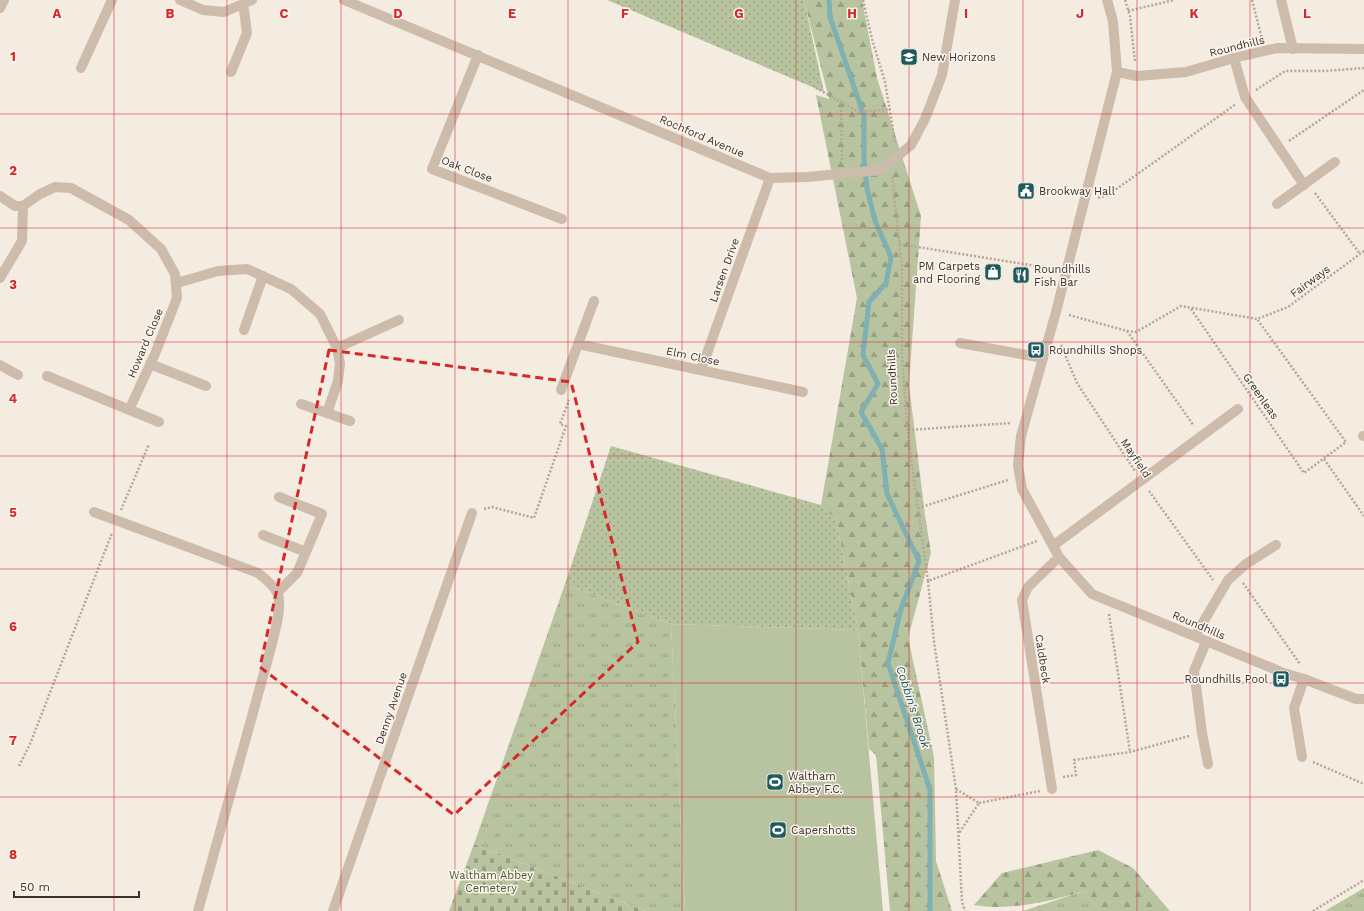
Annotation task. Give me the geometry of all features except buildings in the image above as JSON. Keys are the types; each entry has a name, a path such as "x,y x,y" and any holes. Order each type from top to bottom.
{"street":[{"path":"0,8 4,0"},
{"path":"80,68 112,0"},
{"path":"180,0 204,10 224,12 248,2 247,33 231,72"},
{"name":"Rochford Avenue","path":"344,0 770,178 881,170 911,145 925,119 942,75 954,0"},
{"name":"Roundhills","path":"1107,0 1111,15 1117,72 1053,326 1020,443 1018,465 1022,489 1060,556 1092,594 1284,673 1356,699 1364,698"},
{"path":"1281,0 1293,49"},
{"name":"Roundhills","path":"1117,72 1137,76 1186,72 1234,58 1277,48 1364,49"},
{"name":"Oak Close","path":"478,55 432,169 562,219"},
{"path":"1234,58 1245,97 1279,148 1306,184"},
{"path":"1277,204 1334,162"},
{"name":"Larsen Drive","path":"701,370 770,178"},
{"name":"Howard Close","path":"23,206 40,194 55,188 71,188 129,220 161,249 175,274 177,283 177,298 129,410"},
{"path":"0,196 15,206 23,206 22,241 0,278"},
{"path":"177,283 218,271 247,269 291,289 320,314 337,348 340,363 338,381 327,413"},
{"path":"244,330 263,276"},
{"path":"561,390 594,301"},
{"path":"337,348 399,320"},
{"path":"960,343 1044,358"},
{"name":"Elm Close","path":"578,344 803,392"},
{"path":"150,364 206,386"},
{"path":"0,365 18,375"},
{"path":"47,376 159,422"},
{"path":"301,404 350,421"},
{"path":"1051,541 1141,481 1238,409"},
{"path":"278,592 297,573 322,514 279,497"},
{"path":"94,512 258,573 270,582 278,592 280,608 272,644 198,911"},
{"name":"Denny Avenue","path":"333,911 472,513"},
{"path":"263,535 306,552"},
{"path":"1195,636 1228,580 1246,564 1276,545"},
{"name":"Caldbeck","path":"1051,784 1022,600 1028,586 1060,556"},
{"path":"1206,642 1194,671 1202,733 1208,764"},
{"path":"1302,757 1294,708 1309,681"}],"path":[{"name":"Roundhills","path":"863,0 891,109 899,244 902,267 902,356 908,430 928,581 934,642 956,789 962,902 965,911"},
{"path":"1125,0 1128,11 1137,76"},
{"path":"1111,15 1174,0"},
{"path":"1252,0 1266,51"},
{"path":"1085,198 1101,198 1108,195 1245,97 1285,71 1324,71 1364,68"},
{"path":"816,88 859,112 891,109"},
{"path":"1279,148 1364,90"},
{"path":"840,101 844,173"},
{"path":"1306,184 1360,254"},
{"path":"899,244 1067,271"},
{"name":"Fairways","path":"1258,319 1261,316 1288,307 1364,251"},
{"path":"1056,312 1127,331 1136,332 1181,306 1191,309 1258,319"},
{"name":"Greenleas","path":"1191,309 1304,473 1346,442 1258,319"},
{"name":"Mayfield","path":"1053,326 1077,383 1141,481 1221,591"},
{"path":"1127,331 1201,437"},
{"path":"472,513 492,507 534,518 566,426 560,424 572,396 561,390"},
{"path":"908,430 1025,422"},
{"path":"19,766 30,744 117,520 149,444"},
{"path":"1324,459 1364,516"},
{"path":"918,508 1020,476"},
{"path":"928,581 1051,541"},
{"path":"1236,573 1309,681"},
{"path":"1107,600 1130,752"},
{"path":"959,833 979,803 1051,784 1076,775 1074,760 1130,752 1202,733"},
{"path":"1302,757 1364,784"},
{"path":"956,789 979,803"},
{"path":"1313,911 1364,880"}],"highlighted area":[{"path":"329,350 571,382 638,642 454,815 260,667"}],"green space":[{"path":"607,0 804,0 824,92"},
{"path":"804,0 862,0 877,78 921,216 909,385 931,553 908,638 934,757 936,861 952,911 890,911 876,755 869,749 858,630 836,520 821,505 857,298 816,95 829,99"},
{"path":"611,446 821,505 836,520 858,630 671,624 565,584"},
{"path":"565,584 671,624 685,911 645,911 474,844"},
{"name":"Capershotts","path":"671,624 858,630 883,911 685,911"},
{"name":"Waltham Abbey Cemetery","path":"474,844 645,911 449,911"},
{"path":"1098,850 1133,868 1170,911 1101,911 1084,891 1043,902 1014,906 987,907 974,905 1002,873"},
{"path":"1364,888 1364,911 1325,911"},
{"path":"1084,891 1101,911 1023,911"}],"waterway":[{"name":"Cobbin's Brook","path":"829,0 830,17 864,116 864,159 867,188 875,221 891,257 886,283 869,302 863,355 878,384 861,412 882,449 887,494 919,561 901,609 888,663 930,790 930,911"}],"place":[{"name":"New Horizons","path":"909,57"},
{"name":"Brookway Hall","path":"1026,191"},
{"name":"PM Carpets and Flooring","path":"993,272"},
{"name":"Roundhills Fish Bar","path":"1021,275"},
{"name":"Roundhills Shops","path":"1036,350"},
{"name":"Roundhills Pool","path":"1281,679"},
{"name":"Waltham Abbey F.C.","path":"775,782"},
{"name":"Capershotts","path":"778,830"}]}
